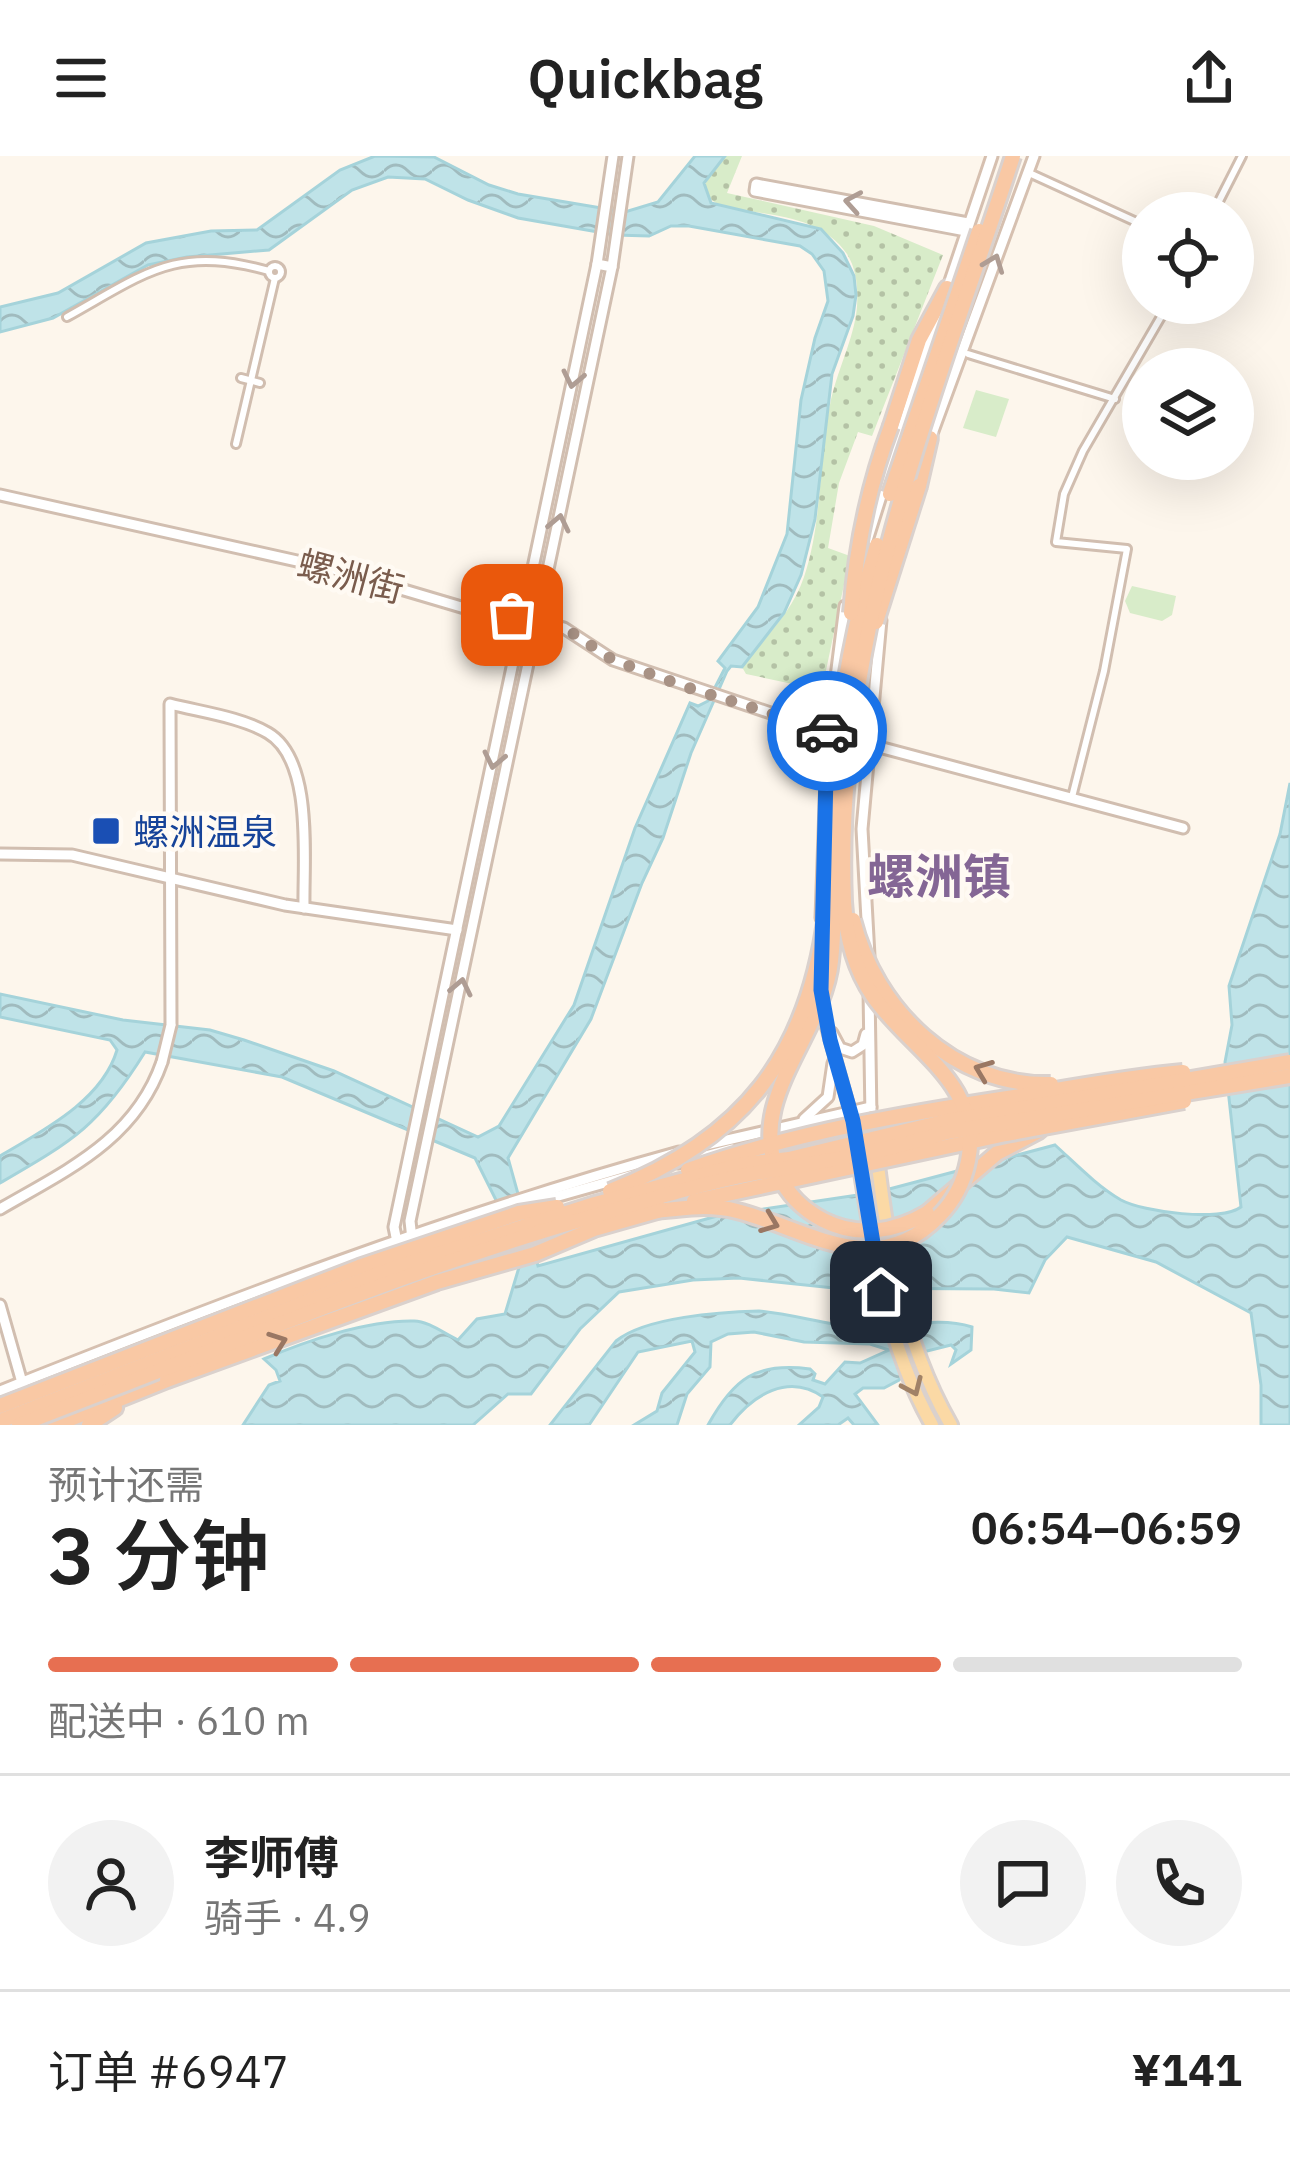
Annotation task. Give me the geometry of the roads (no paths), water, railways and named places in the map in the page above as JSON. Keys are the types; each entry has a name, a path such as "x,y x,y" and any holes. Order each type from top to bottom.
{"highway":[{"path":"1009,156 901,488 856,661 835,758 828,982 776,1101 770,1129 773,1158 788,1191 816,1216 865,1231 892,1229 928,1213 997,1153 1050,1127"},
{"path":"656,1211 722,1208 825,1243 867,1248 902,1241 922,1230 955,1196 969,1156 966,1112 950,1079 874,997 855,961 844,904 856,661 853,587 863,519 919,340 947,288"},
{"path":"856,661 919,486 930,438"},
{"path":"846,831 857,934 878,983 906,1021 952,1057 998,1076 1041,1084 1098,1082"},
{"path":"604,1193 650,1175 717,1132 773,1072 794,1038 813,988 831,873"},
{"path":"0,1403 359,1267 519,1213 821,1133 1098,1082 1290,1061"},
{"path":"0,1421 394,1268 608,1200 744,1164 830,1150 947,1121 1290,1061"},
{"path":"55,1425 437,1282 656,1211 1290,1077"},
{"path":"19,1425 400,1278 645,1202 752,1174 894,1148 946,1132 1290,1077"},
{"path":"89,1425 167,1380"}],"main road":[{"path":"871,1112 909,1332 951,1425"},
{"path":"851,1116 890,1324 932,1425"}],"street":[{"path":"396,1243 413,1134 597,264 613,156"},
{"path":"412,1238 436,1101 612,267 628,156"},
{"path":"851,1116 824,1018 820,972 829,732 846,603 992,156"},
{"path":"525,1200 871,1112 862,854 885,594 930,438 1034,156"},
{"path":"1224,192 1242,156"},
{"path":"1028,172 1122,215"},
{"path":"757,184 967,227 755,191 757,184"},
{"path":"67,317 169,262 211,259 272,275 236,444"},
{"path":"597,264 612,267"},
{"path":"1072,797 1127,549 1056,542 1064,494 1157,324"},
{"path":"968,354 1114,399"},
{"name":"螺洲街","path":"0,496 333,569 469,609 565,628 613,660 869,746 1183,828"},
{"path":"0,1209 112,1140 142,1105 163,1062 171,1025 170,704 264,731 289,753 299,781 304,908"},
{"path":"0,854 72,855 304,908 458,929"},
{"path":"824,1018 840,1048 856,1051 863,1045 869,1000"},
{"path":"800,1122 828,1097 833,1052"},
{"path":"0,1391 23,1387 396,1243 525,1200 800,1122 851,1116"},
{"path":"0,1305 23,1387"},
{"path":"0,1403 23,1387"}],"water":[{"path":"375,156 434,157 518,194 625,212 658,202 695,156 725,156 704,183 711,203 821,229 843,253 854,276 853,316 832,374 815,519 801,575 784,613 742,667 731,666 727,671 691,753 663,838 591,1019 508,1158 538,1266 717,1216 878,1192 1055,1145 1104,1188 1132,1204 1200,1215 1241,1207 1225,1062 1232,1025 1229,986 1280,834 1290,783 1290,1425 1261,1425 1251,1313 1156,1262 1067,1237 1045,1260 1029,1293 834,1288 739,1278 619,1292 580,1329 531,1394 508,1394 473,1425 243,1425 269,1385 280,1381 264,1359 337,1333 396,1322 425,1323 458,1340 477,1319 505,1314 520,1264 505,1218 475,1158 282,1077 145,1052 113,1098 83,1129 0,1183 0,1156 84,1099 98,1085 117,1050 110,1040 0,1017 0,994 123,1020 210,1030 334,1071 478,1137 499,1126 574,1005 635,828 690,703 698,706 708,701 725,668 718,661 758,607 787,534 801,400 828,301 824,271 800,246 689,226 671,226 649,236 615,235 518,218 425,179 388,177 352,190 269,250 148,265 53,318 0,332 0,307 58,293 146,243 211,231 257,230 340,170"},
{"path":"759,1311 856,1327 958,1324 972,1327 971,1350 951,1364 956,1350 951,1345 919,1353 899,1380 855,1394 878,1425 854,1425 848,1418 838,1425 799,1425 823,1397 785,1387 749,1404 730,1425 708,1425 727,1395 761,1371 810,1369 813,1380 825,1384 845,1362 860,1363 889,1350 754,1332 728,1334 711,1342 710,1367 687,1394 677,1425 634,1425 657,1411 662,1393 695,1352 692,1341 638,1352 589,1425 550,1425 616,1341 629,1333 684,1317"}],"place":[{"name":"螺洲温泉","path":"106,831"}],"district":[{"name":"螺洲镇","path":"939,876"}]}
